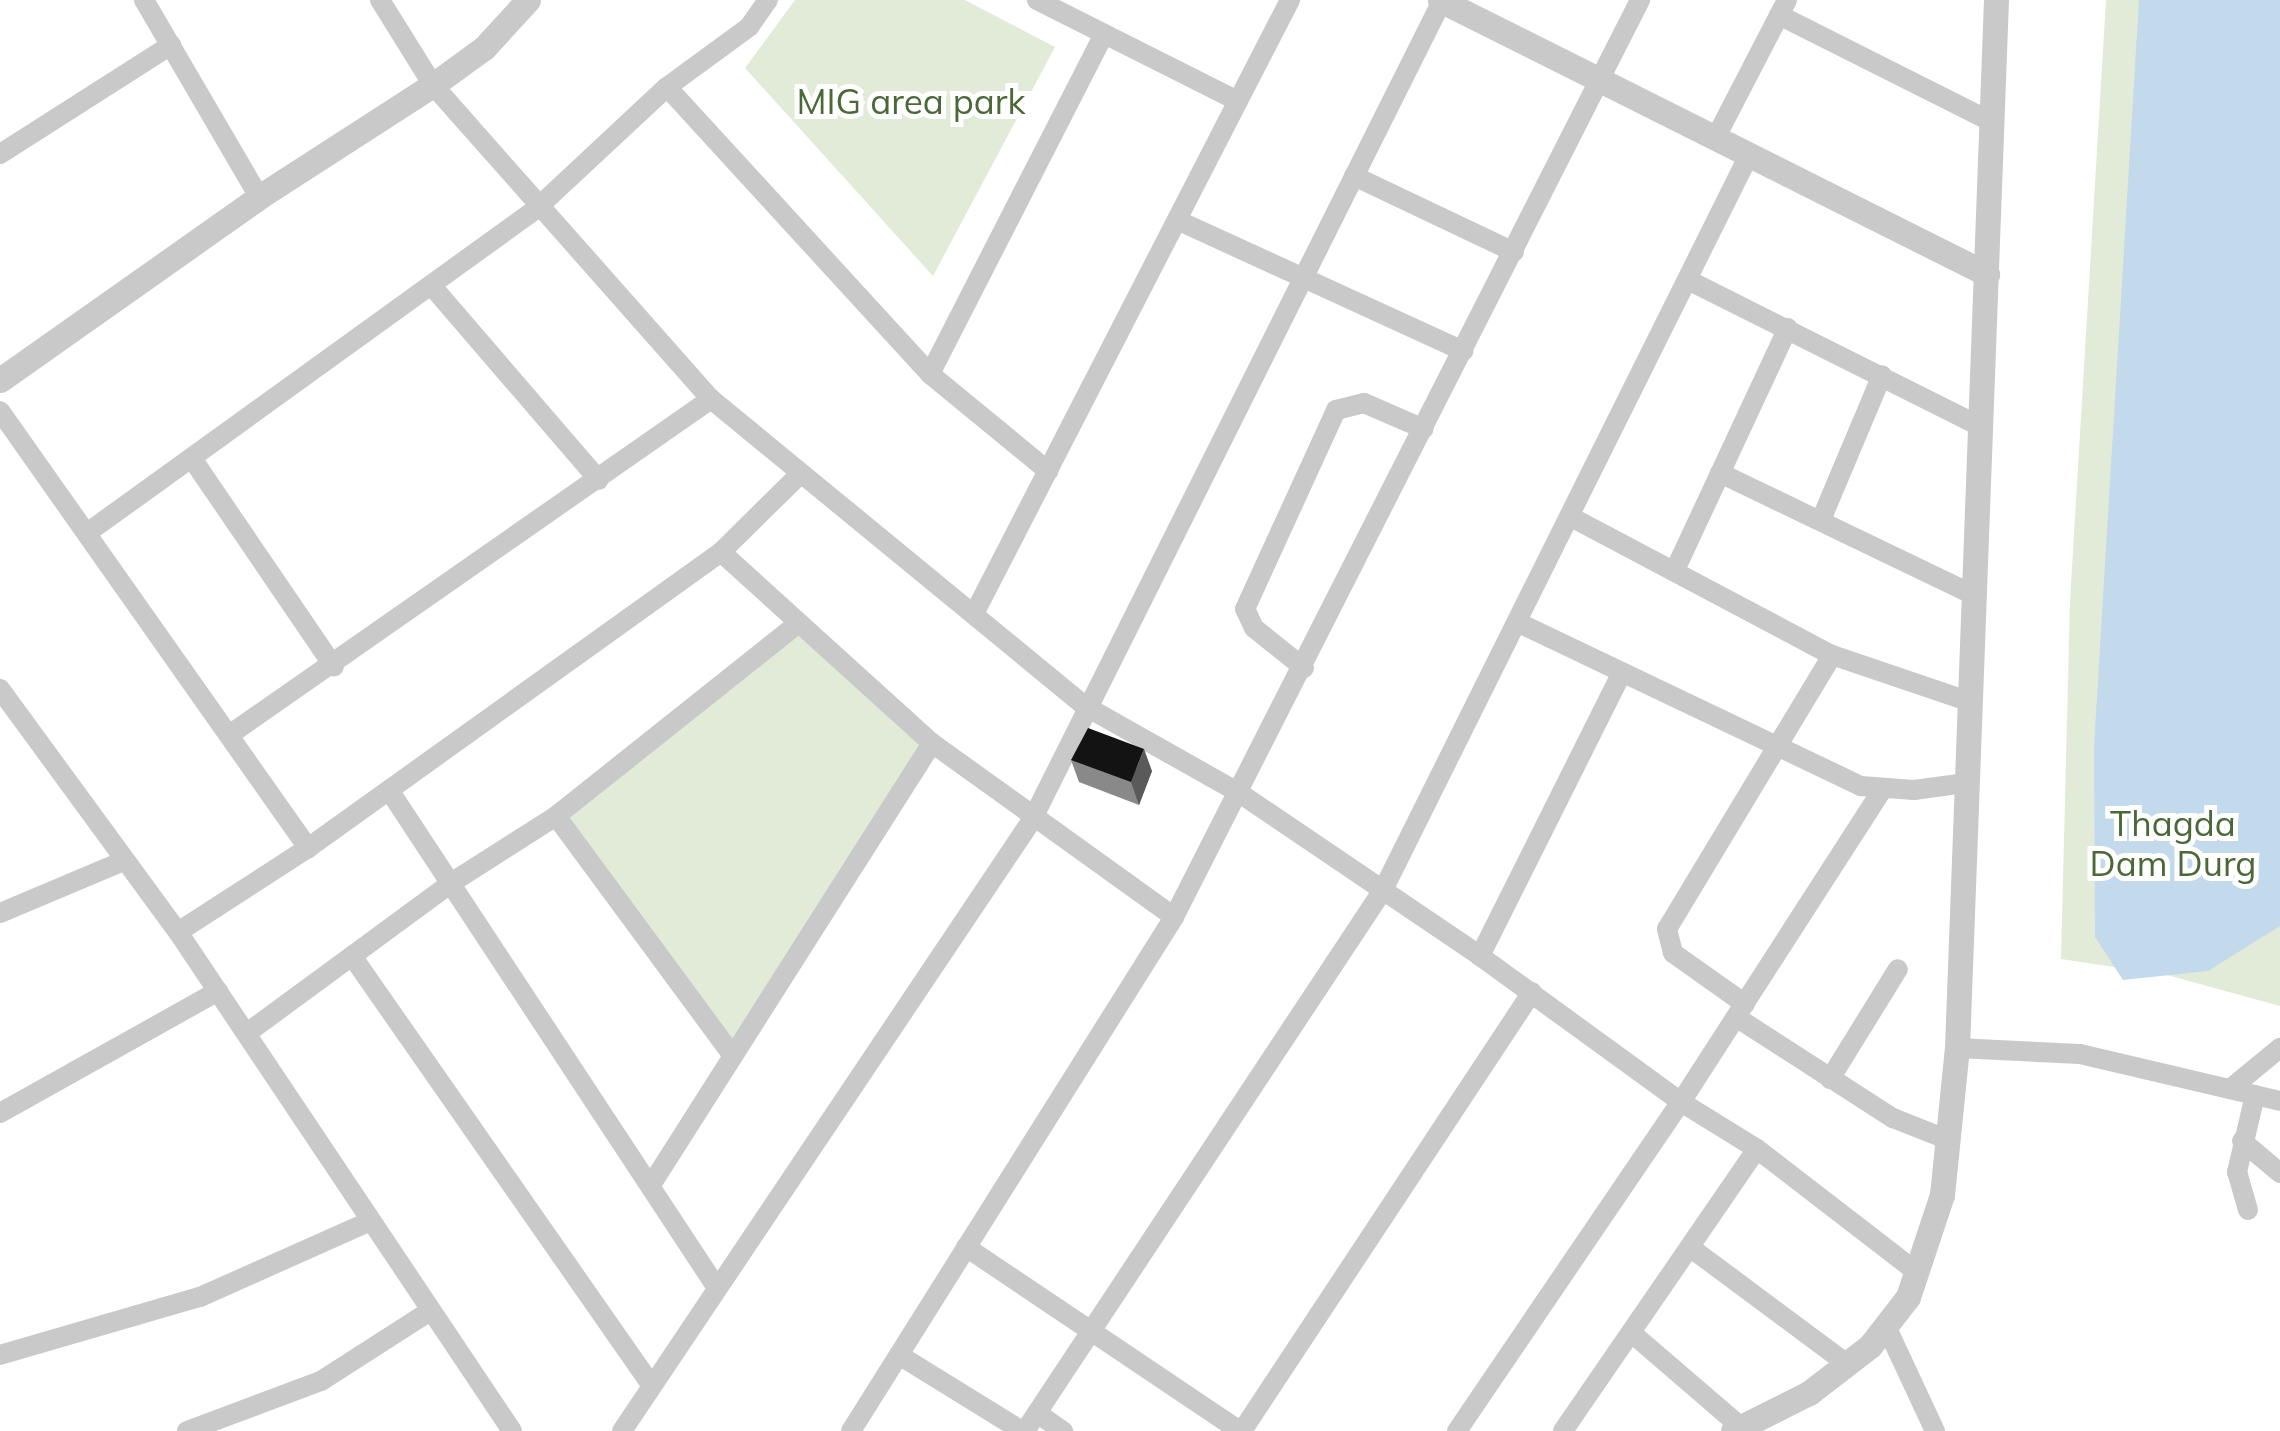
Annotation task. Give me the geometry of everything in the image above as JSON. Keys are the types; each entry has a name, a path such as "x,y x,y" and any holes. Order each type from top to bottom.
{"street":[{"path":"144,0 258,197"},
{"path":"380,0 433,85 536,209 711,399 1085,706 1241,794 1384,890 1681,1102 1757,1148 1918,1273"},
{"path":"0,380 258,197 433,85 484,48 528,0"},
{"path":"87,532 193,460 536,209 667,88 749,28 768,0"},
{"path":"1037,0 1238,101"},
{"path":"974,614 1290,0"},
{"path":"622,1431 1032,820 1085,706 1441,0 1987,274"},
{"path":"850,1431 1174,917 1241,794 1640,0"},
{"path":"1634,1335 1737,1429 1809,1392 1847,1364 1886,1326 1918,1273 1942,1195 1957,1048 1996,0"},
{"path":"1716,137 1783,8 1992,122"},
{"path":"930,374 1104,34"},
{"path":"0,154 171,46"},
{"path":"667,88 930,374 1048,471"},
{"path":"899,1354 1024,1431 1037,1413 1384,890 1750,154"},
{"path":"1354,176 1514,252"},
{"path":"1176,220 1464,351"},
{"path":"1688,280 1980,426"},
{"path":"431,285 600,480"},
{"path":"1674,570 1788,328"},
{"path":"1821,520 1882,374"},
{"path":"232,733 334,667 711,399"},
{"path":"1304,668 1254,628 1246,609 1336,410 1364,402 1424,430"},
{"path":"0,411 232,733 308,848"},
{"path":"193,460 334,667"},
{"path":"1720,472 1973,595"},
{"path":"178,932 308,848 721,552 801,473"},
{"path":"1571,517 1832,655 1968,701"},
{"path":"721,552 932,744 1032,820 1174,917"},
{"path":"246,1034 451,884 556,816 799,623"},
{"path":"1519,623 1780,749 1882,790 1965,783"},
{"path":"1832,655 1665,938 1672,953 1830,1079 1893,1118 1946,1139"},
{"path":"1480,956 1622,673"},
{"path":"0,689 178,932 512,1431"},
{"path":"651,1185 932,744"},
{"path":"389,790 717,1288"},
{"path":"1457,1431 1681,1102 1882,790"},
{"path":"556,816 733,1056"},
{"path":"0,913 124,861"},
{"path":"352,956 652,1386"},
{"path":"1830,1079 1898,969"},
{"path":"0,1113 218,991"},
{"path":"966,1247 1241,1431 1532,992"},
{"path":"1957,1048 2080,1054 2280,1100"},
{"path":"2230,1089 2280,1048"},
{"path":"2248,1210 2237,1172 2255,1094"},
{"path":"2242,1141 2280,1173"},
{"path":"1563,1431 1634,1335 1757,1148"},
{"path":"0,1355 200,1297 371,1221"},
{"path":"1692,1248 1847,1364"},
{"path":"187,1431 248,1412 322,1381 430,1311"},
{"path":"1886,1326 1935,1431"},
{"path":"248,1412 260,1431"},
{"path":"1037,1413 1063,1431"}],"green space":[{"name":"MIG area park","path":"795,0 965,0 1055,47 933,276 745,68"},
{"name":"Thagda Dam Durg","path":"2106,0 2280,0 2280,1006 2167,975 2061,959 2070,601"},
{"path":"799,623 932,743 733,1056 556,816"}],"water":[{"name":"Thagda Dam Durg","path":"2139,0 2280,0 2280,926 2208,971 2123,980 2095,937 2094,747"}],"building":[{"path":"1088,728 1144,749 1131,782 1071,760"}]}
